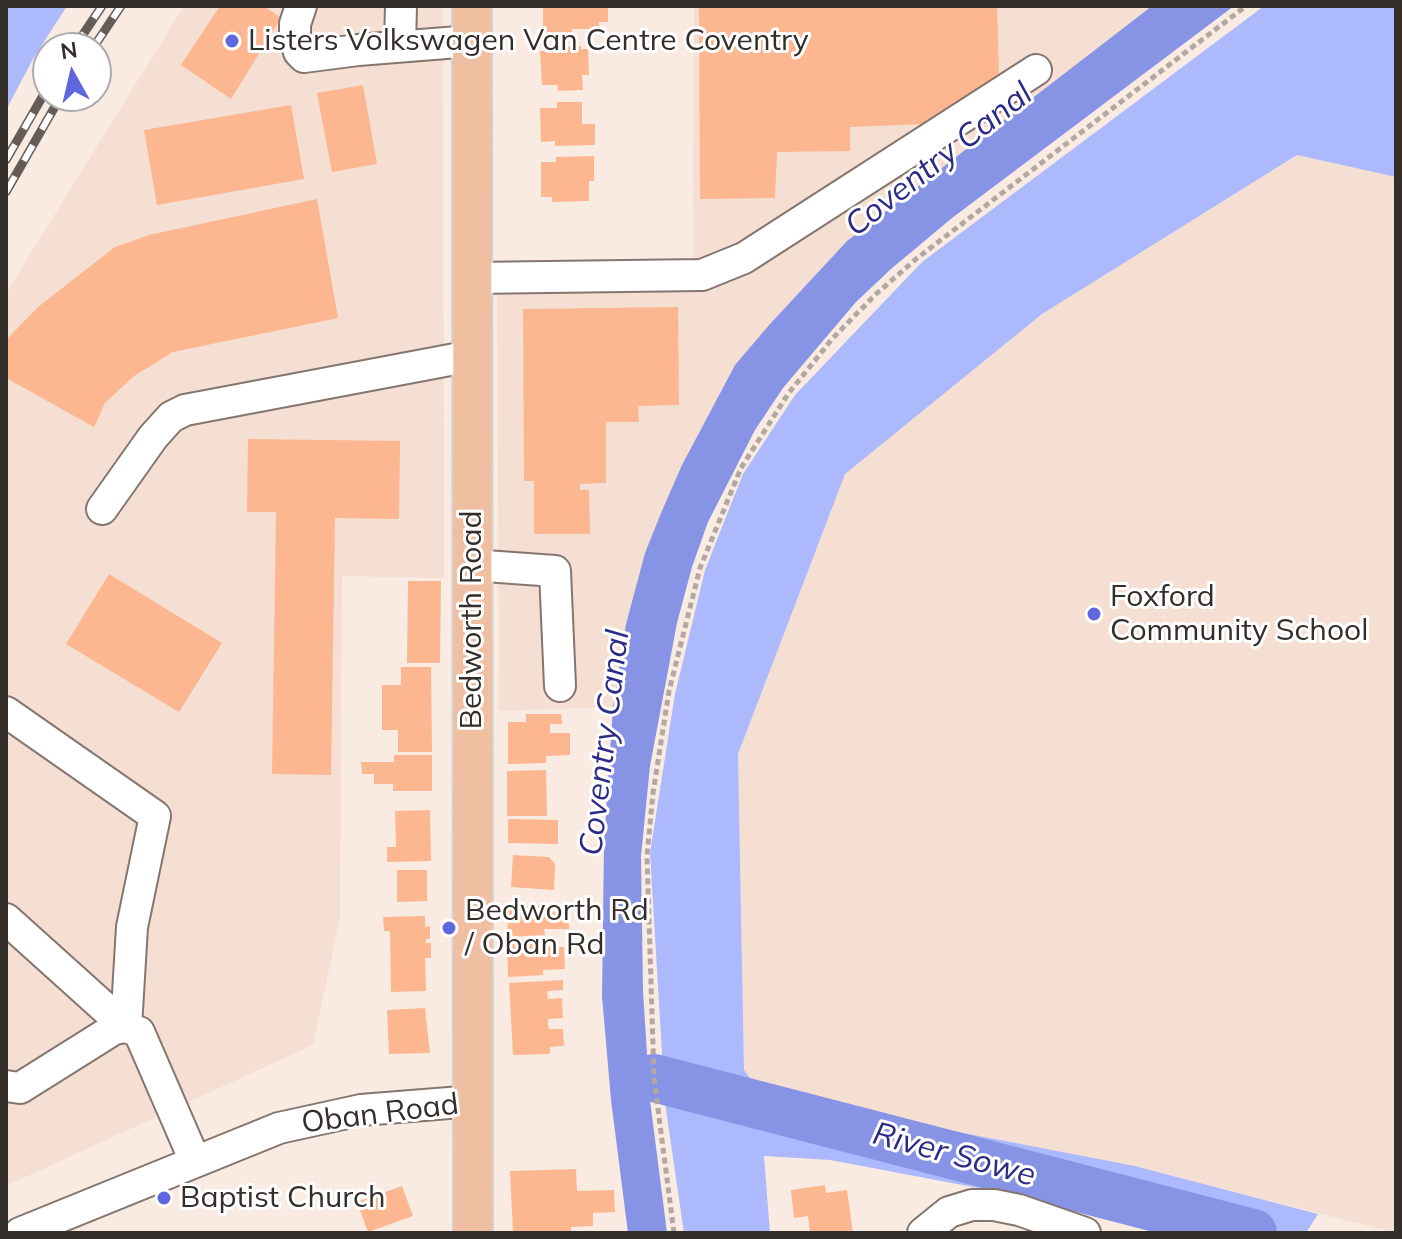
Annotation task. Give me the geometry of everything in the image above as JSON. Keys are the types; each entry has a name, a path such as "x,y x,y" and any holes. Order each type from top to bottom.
{"main road":[{"name":"Bedworth Road","path":"472,24 473,1233"}],"street":[{"path":"301,6 295,24 295,37 299,52 304,57 400,46 472,24"},
{"path":"400,46 401,6"},
{"path":"471,278 702,275 744,258 1036,70"},
{"path":"102,509 153,437 171,417 185,410 471,356"},
{"path":"471,565 555,571 560,686"},
{"path":"6,712 155,816 132,927 126,1027"},
{"path":"6,919 126,1027 139,1032 195,1161"},
{"path":"6,1086 20,1088 114,1029 126,1027"},
{"name":"Oban Road","path":"20,1233 279,1128 361,1110 474,1101"},
{"path":"923,1233 949,1212 972,1205 994,1205 1019,1210 1085,1233"}],"path":[{"path":"674,1233 654,1078 647,856 669,691 700,568 741,468 788,394 832,339 875,295 916,259 1246,6"}],"shaded area":[{"path":"6,6 67,6 50,32 32,32 32,61 6,110"},
{"path":"184,6 443,6 444,578 342,576 340,917 313,1045 6,1186 6,293"},
{"path":"694,6 1152,6 847,241 735,365 682,465 645,553 626,624 613,707 499,711 497,265 693,265"},
{"path":"1152,6 1234,6 952,218 856,302 783,388 755,430 708,522 677,623 650,766 641,856 643,991 650,1100 667,1233 628,1233 602,996 604,844 613,707 626,624 645,553 661,513 682,465 735,365 847,241"},
{"path":"1264,6 1396,6 1396,177 1297,155 1042,314 845,474 738,754 744,1070 762,1094 1135,1166 1318,1214 1306,1233 1216,1233 830,1160 764,1156 770,1233 684,1233 665,1103 650,853 675,694 705,570 743,474 795,395 922,262"},
{"name":"Foxford Community School","path":"1297,155 1396,177 1396,1233 1135,1166 762,1094 744,1070 738,754 844,474 1042,314"}],"building":[{"name":"Listers Volkswagen Van Centre Coventry","path":"220,6 264,6 281,18 231,99 181,65"},
{"path":"543,6 608,6 608,22 599,22 599,29 572,29 572,39 543,39"},
{"path":"699,6 997,6 999,75 925,124 850,127 850,151 777,152 775,198 700,199"},
{"path":"581,46 581,49 588,49 589,75 582,75 583,90 558,91 558,85 542,85 540,51"},
{"path":"363,85 377,164 332,172 317,93"},
{"path":"557,102 582,102 582,124 595,124 595,145 555,146 555,141 541,142 540,108 557,108"},
{"path":"291,105 304,179 157,205 144,130"},
{"path":"594,156 594,181 589,181 589,201 552,202 552,197 541,197 541,162 556,162 556,157"},
{"path":"317,199 338,318 173,352 134,376 105,403 94,427 6,378 6,341 9,337 38,307 115,247 149,235"},
{"path":"678,307 679,405 638,406 639,422 606,422 606,483 580,484 580,490 589,490 590,534 534,534 534,481 524,481 523,309"},
{"path":"248,439 400,441 399,519 335,518 331,775 272,774 276,512 247,512"},
{"path":"109,574 222,643 179,712 66,644"},
{"path":"408,581 441,581 440,663 407,663"},
{"path":"401,667 431,667 432,752 398,752 398,730 382,730 382,685 401,685"},
{"path":"526,714 561,714 562,724 550,724 550,733 570,733 570,755 546,756 546,763 508,764 508,722 526,722"},
{"path":"394,755 432,755 432,791 393,791 393,784 374,784 374,774 362,774 361,762 394,762"},
{"path":"546,770 547,816 507,816 507,771"},
{"path":"430,810 431,861 387,862 387,847 396,847 395,811"},
{"path":"508,819 558,820 558,844 508,843"},
{"path":"513,855 549,857 555,864 554,890 511,887"},
{"path":"397,870 427,870 427,901 397,902"},
{"path":"544,905 544,912 568,911 569,929 544,929 545,935 508,937 507,907"},
{"path":"425,916 425,927 430,926 430,939 426,939 426,943 431,943 431,958 425,958 426,991 391,992 390,931 384,931 383,917"},
{"path":"545,939 545,947 564,947 565,969 543,970 543,975 508,977 507,940"},
{"path":"563,980 563,990 547,991 548,999 562,998 563,1018 548,1019 548,1024 549,1029 563,1029 564,1046 550,1047 550,1054 513,1055 509,983"},
{"path":"425,1008 430,1053 389,1054 387,1010"},
{"path":"576,1169 577,1191 614,1190 615,1212 593,1213 593,1226 571,1227 571,1233 513,1233 510,1171"},
{"path":"825,1185 826,1193 847,1190 853,1233 810,1233 808,1216 794,1218 791,1190"},
{"path":"402,1186 413,1216 368,1232 357,1202"}],"waterway":[{"name":"River Sowe","path":"654,1078 1253,1233"}],"railway":[{"path":"85,32 102,6"},
{"path":"104,32 121,6"},
{"path":"6,160 34,112"},
{"path":"6,192 52,112"}],"place":[{"name":"Listers Volkswagen Van Centre Coventry","path":"232,41"},
{"name":"Foxford Community School","path":"1094,614"},
{"name":"Bedworth Rd / Oban Rd","path":"449,928"},
{"name":"Baptist Church","path":"164,1198"}],"water label":[{"name":"Coventry Canal","path":"939,160"},
{"name":"Coventry Canal","path":"605,743"}]}
